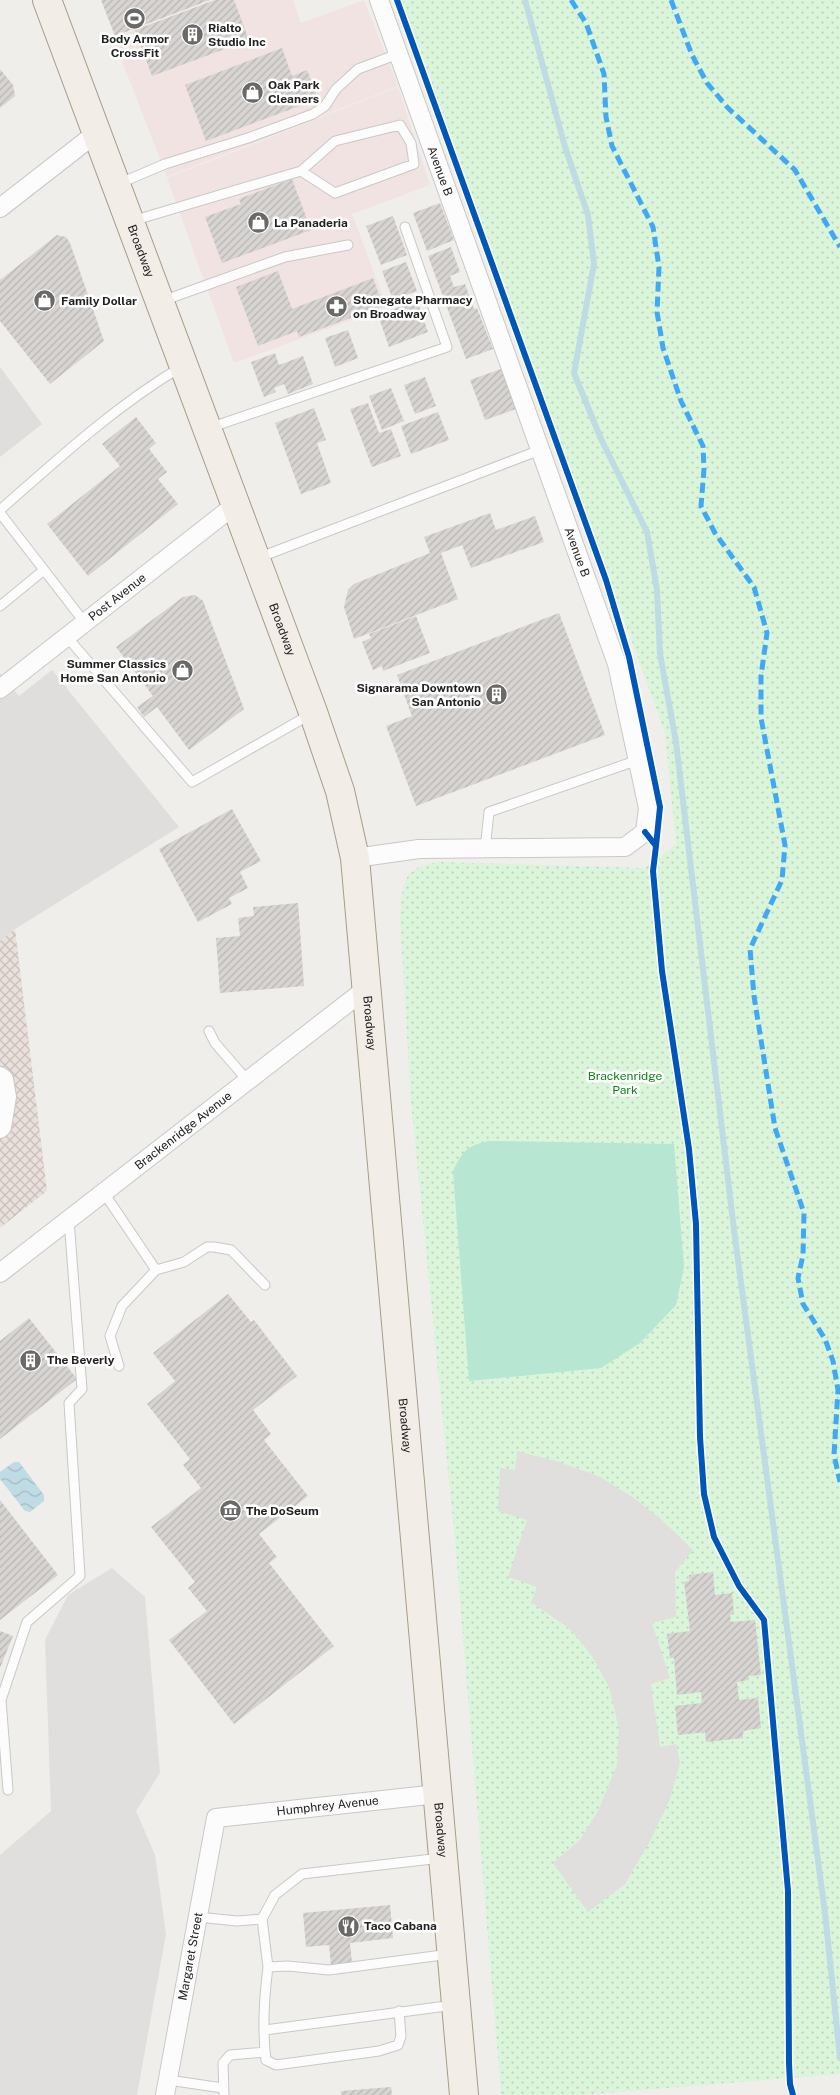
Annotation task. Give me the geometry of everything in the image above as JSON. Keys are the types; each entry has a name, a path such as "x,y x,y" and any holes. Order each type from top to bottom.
{"main road":[{"name":"Broadway","path":"47,0 95,134 160,302 313,712 340,791 355,858 464,2095"}],"street":[{"name":"Avenue B","path":"355,858 420,849 485,850 625,846 646,832 648,808 617,664 379,0"},
{"path":"0,208 95,134"},
{"name":"Post Avenue","path":"0,689 235,505"},
{"name":"Brackenridge Avenue","path":"0,1274 367,988"},
{"path":"0,1076 4,1079 7,1097 2,1127 0,1129"},
{"name":"Humphrey Avenue","path":"216,1818 438,1794"},
{"name":"Margaret Street","path":"167,2087 216,1818"}],"lane":[{"path":"115,186 165,164 248,138 313,114 325,106 336,89 358,69 398,54"},
{"path":"129,222 301,171 335,141 400,125 411,144 414,164 335,193 301,171"},
{"path":"411,144 428,137"},
{"path":"206,429 447,347 405,227"},
{"path":"160,302 285,257 348,245"},
{"path":"85,623 0,512 77,442 140,392 183,366"},
{"path":"256,559 540,450"},
{"path":"0,606 44,570"},
{"path":"67,637 192,782 313,712"},
{"path":"485,850 489,812 638,760"},
{"path":"209,1031 215,1043 248,1081"},
{"path":"104,1193 156,1270"},
{"path":"8,1790 1,1700 27,1622 80,1576 69,1403 82,1389 69,1220"},
{"path":"119,1366 110,1336 122,1306 156,1270 184,1262 207,1248 214,1247 231,1250 264,1285"},
{"path":"399,2011 401,2036 398,2046 379,2051 276,2065 266,2060 263,2004 268,1967 262,1918 275,1895 302,1874 443,1857"},
{"path":"198,1918 237,1921 262,1918"},
{"path":"268,1967 288,1966 329,1970 452,1954"},
{"path":"265,2030 456,2005"},
{"path":"167,2087 223,2092 224,2063 230,2055 265,2052"}],"shaded area":[{"path":"214,0 293,0 301,23 364,0 398,86 167,177 113,38"},
{"path":"398,87 430,185 352,214 387,307 234,363 167,178"},
{"path":"0,367 42,424 0,457"},
{"path":"52,670 179,827 15,929 0,941 0,673 19,696"},
{"path":"15,929 47,1191 0,1228 0,941"},
{"path":"517,1451 559,1462 598,1476 634,1498 662,1520 693,1550 675,1572 676,1617 652,1623 670,1678 651,1684 660,1747 676,1744 680,1763 670,1799 650,1841 625,1884 588,1912 553,1863 580,1840 598,1811 617,1765 619,1728 609,1687 592,1656 570,1629 531,1602 537,1587 508,1577 527,1520 498,1511 500,1468 515,1470"},
{"path":"112,1568 145,1597 160,1773 136,1811 155,1855 166,1934 137,2095 0,2095 0,1855 51,1811 45,1640 68,1595"}],"green space":[{"name":"Brackenridge Park","path":"400,0 840,0 840,2074 580,2095 501,2095 455,1541 411,1102 400,919 403,887 410,873 426,864 439,862 645,868 676,844 665,733"},
{"path":"489,1141 674,1144 684,1267 676,1305 640,1343 601,1368 469,1381 453,1171 466,1150"}],"water":[{"path":"14,1462 19,1462 44,1495 44,1501 30,1512 25,1511 0,1479 0,1472"}],"building":[{"name":"Body Armor CrossFit","path":"101,0 210,0 115,36"},
{"name":"Rialto Studio Inc","path":"215,0 234,0 249,40 152,76 135,30"},
{"name":"Oak Park Cleaners","path":"282,48 292,76 307,70 318,99 206,141 185,85"},
{"path":"0,69 13,85 15,96 0,108"},
{"name":"La Panaderia","path":"292,179 311,230 222,263 205,217 241,204 239,199"},
{"path":"440,203 454,240 427,251 413,213"},
{"path":"393,216 407,255 381,265 366,226"},
{"name":"Family Dollar","path":"57,235 66,237 70,243 104,341 50,384 0,321 0,280"},
{"path":"451,247 460,272 450,276 454,287 465,284 474,309 477,308 493,349 466,359 428,256"},
{"path":"406,262 417,291 393,300 382,271"},
{"name":"Stonegate Pharmacy on Broadway","path":"278,271 292,309 373,278 383,306 299,337 297,331 258,346 236,287"},
{"path":"417,300 428,332 389,347 378,315"},
{"path":"348,330 358,358 335,367 325,338"},
{"path":"275,353 279,365 303,356 313,384 288,394 284,384 274,388 276,392 264,397 251,362"},
{"path":"501,369 516,409 485,420 470,380"},
{"path":"425,377 436,406 415,414 404,385"},
{"path":"391,388 404,421 382,430 369,396"},
{"path":"368,403 379,433 391,429 401,456 372,467 350,409"},
{"path":"314,408 326,440 317,443 331,483 301,494 275,423"},
{"path":"438,412 449,440 411,454 401,426"},
{"path":"136,417 156,443 149,449 167,472 158,479 178,504 88,576 47,524 120,466 102,444"},
{"path":"490,513 496,530 535,516 544,542 471,568 462,545 441,553 458,599 354,639 344,607 348,590 354,584 430,553 424,537"},
{"name":"Summer Classics Home San Antonio","path":"195,595 203,601 244,709 189,750 157,707 144,717 137,707 153,696 116,647 183,597"},
{"name":"Signarama Downtown San Antonio","path":"559,613 605,735 416,806 386,726 412,716 397,675"},
{"path":"416,616 430,653 383,671 382,666 373,670 362,642 371,638 369,634"},
{"path":"232,809 261,861 240,872 248,888 229,898 232,904 198,922 159,849"},
{"path":"298,903 304,986 220,993 216,938 240,936 238,918 254,916 253,907"},
{"name":"The DoSeum","path":"228,1294 251,1322 254,1320 297,1376 253,1410 271,1434 264,1440 308,1496 259,1534 277,1557 269,1563 334,1646 234,1724 169,1640 207,1611 188,1588 195,1582 151,1527 201,1488 183,1465 190,1459 147,1404 175,1381 153,1353"},
{"name":"The Beverly","path":"29,1318 77,1379 0,1439 0,1341"},
{"path":"0,1500 58,1575 0,1620"},
{"path":"713,1572 715,1595 732,1593 734,1614 730,1615 731,1622 755,1620 761,1675 748,1676 749,1680 737,1682 739,1700 758,1698 761,1728 743,1731 743,1738 706,1742 705,1732 678,1735 675,1706 702,1703 701,1692 677,1695 674,1658 670,1658 667,1634 690,1631 684,1582 689,1581 689,1575"},
{"path":"0,1631 13,1636 0,1668"},
{"name":"Taco Cabana","path":"390,1905 393,1938 350,1943 352,1963 331,1965 329,1945 306,1947 303,1913"},
{"path":"391,2087 392,2095 341,2095 341,2091"}],"waterway":[{"path":"525,0 565,147 588,215 594,264 574,373 601,439 647,532 657,590 660,654 676,742 734,1230 825,1913 840,2058"}],"marked path":[{"path":"571,0 586,23 604,74 606,117 612,146 653,227 659,267 657,312 663,348 681,401 703,446 704,469 701,506 715,533 754,587 767,633 761,676 761,718 785,845 782,880 750,949 754,996 775,1128 804,1213 803,1255 798,1278 803,1304 825,1339 833,1361 838,1390 834,1455 840,1482"},
{"path":"671,0 692,55 707,83 728,108 795,170 840,247"}],"cycle path":[{"path":"397,0 606,580 629,657 660,807 656,846"},
{"path":"645,832 656,846 653,871 662,971 689,1149 696,1224 700,1437 704,1494 714,1537 739,1586 764,1620 788,1891 789,2063 790,2084 793,2095"}],"place":[{"name":"Body Armor CrossFit","path":"135,18"},
{"name":"Rialto Studio Inc","path":"192,35"},
{"name":"Oak Park Cleaners","path":"252,92"},
{"name":"La Panaderia","path":"258,223"},
{"name":"Family Dollar","path":"45,301"},
{"name":"Stonegate Pharmacy on Broadway","path":"337,307"},
{"name":"Summer Classics Home San Antonio","path":"182,671"},
{"name":"Signarama Downtown San Antonio","path":"497,695"},
{"name":"The Beverly","path":"31,1360"},
{"name":"The DoSeum","path":"230,1511"},
{"name":"Taco Cabana","path":"348,1926"}]}
